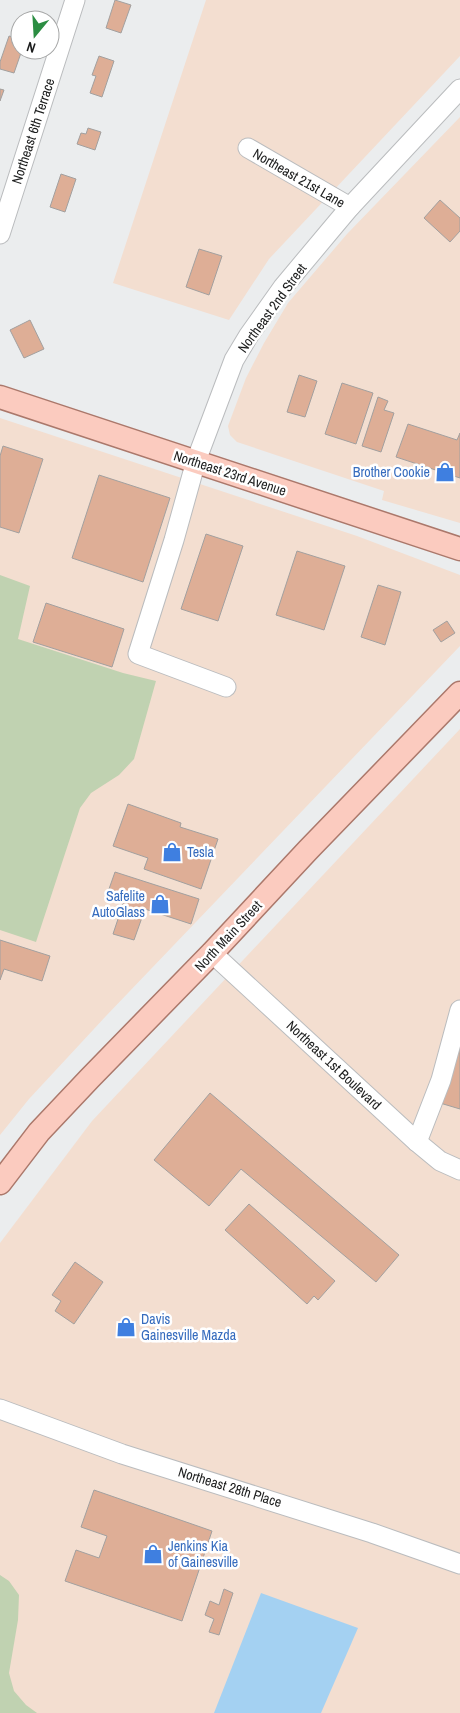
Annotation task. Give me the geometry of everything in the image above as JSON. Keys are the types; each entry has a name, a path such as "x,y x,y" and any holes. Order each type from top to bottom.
{"main road":[{"name":"Northeast 23rd Avenue","path":"0,397 460,549"},
{"name":"North Main Street","path":"0,1183 39,1132 96,1071 212,953 308,850 460,693"}],"street":[{"name":"Northeast 6th Terrace","path":"0,234 75,0"},
{"name":"Northeast 2nd Street","path":"226,687 138,654 174,540 196,461 234,360 249,335 283,288 350,207 460,90"},
{"name":"Northeast 21st Lane","path":"248,148 350,207"},
{"name":"Northeast 1st Boulevard","path":"212,953 417,1142 440,1162 460,1170"},
{"path":"417,1142 441,1080 460,1010"},
{"name":"Northeast 28th Place","path":"0,1409 122,1454 354,1527 460,1564"}],"shaded area":[{"path":"206,0 460,0 460,56 269,259 229,320 113,283"},
{"path":"460,117 460,523 382,500 384,491 237,442 230,435 228,426 246,378 288,303 347,234"},
{"path":"0,418 357,536 460,575 460,646 106,1016 29,1099 0,1135"},
{"path":"460,729 460,1713 0,1713 0,1243 92,1121"}],"green space":[{"path":"0,575 30,586 18,639 123,673 156,681 134,759 119,775 91,793 80,808 36,942 0,930"},
{"path":"0,1575 9,1581 19,1595 18,1620 9,1673 14,1691 26,1705 37,1713 0,1713"}],"water":[{"path":"261,1593 358,1628 321,1713 214,1713"}],"building":[{"path":"115,0 131,5 121,33 106,28"},
{"path":"10,36 10,60 19,60 14,73 0,69 0,62"},
{"path":"99,56 114,61 102,97 90,93 96,76 92,75"},
{"path":"0,89 4,90 0,101"},
{"path":"88,128 101,132 95,150 77,144 81,133 86,134"},
{"path":"61,174 76,179 65,212 50,207"},
{"path":"440,200 460,218 460,231 450,242 424,218"},
{"path":"199,249 222,256 209,295 186,287"},
{"path":"30,320 44,349 24,358 10,330"},
{"path":"299,375 317,381 305,417 287,412"},
{"path":"342,383 373,393 356,444 325,434"},
{"path":"378,397 388,401 384,410 394,413 381,452 362,446"},
{"path":"408,424 457,440 460,433 460,478 396,457"},
{"path":"3,446 43,459 19,533 0,527 0,456"},
{"path":"99,475 170,498 143,582 72,558"},
{"path":"206,534 243,546 218,621 181,609"},
{"path":"297,551 345,566 324,630 276,615"},
{"path":"378,585 401,592 385,645 361,637"},
{"path":"46,603 124,629 112,667 33,642"},
{"path":"447,621 455,633 441,642 433,630"},
{"name":"Tesla","path":"128,804 181,823 180,827 218,839 201,889 144,869 148,858 113,846"},
{"name":"Safelite AutoGlass","path":"115,872 199,899 191,924 145,909 134,940 113,934 126,895 109,889"},
{"path":"0,940 50,956 42,981 4,969 0,980"},
{"path":"460,1044 460,1109 440,1103"},
{"path":"210,1093 399,1255 376,1282 241,1169 209,1206 154,1160"},
{"path":"249,1204 335,1281 318,1300 314,1296 307,1304 225,1230"},
{"path":"75,1262 103,1282 74,1324 55,1311 61,1301 52,1295"},
{"name":"Jenkins Kia of Gainesville","path":"94,1490 212,1531 182,1621 65,1581 76,1550 99,1558 107,1536 81,1527"},
{"path":"224,1589 233,1593 219,1635 209,1632 214,1619 205,1615 210,1601 219,1605"}],"place":[{"name":"Brother Cookie","path":"445,472"},
{"name":"Tesla","path":"172,852"},
{"name":"Safelite AutoGlass","path":"160,904"},
{"name":"Davis Gainesville Mazda","path":"126,1327"},
{"name":"Jenkins Kia of Gainesville","path":"153,1554"}]}
